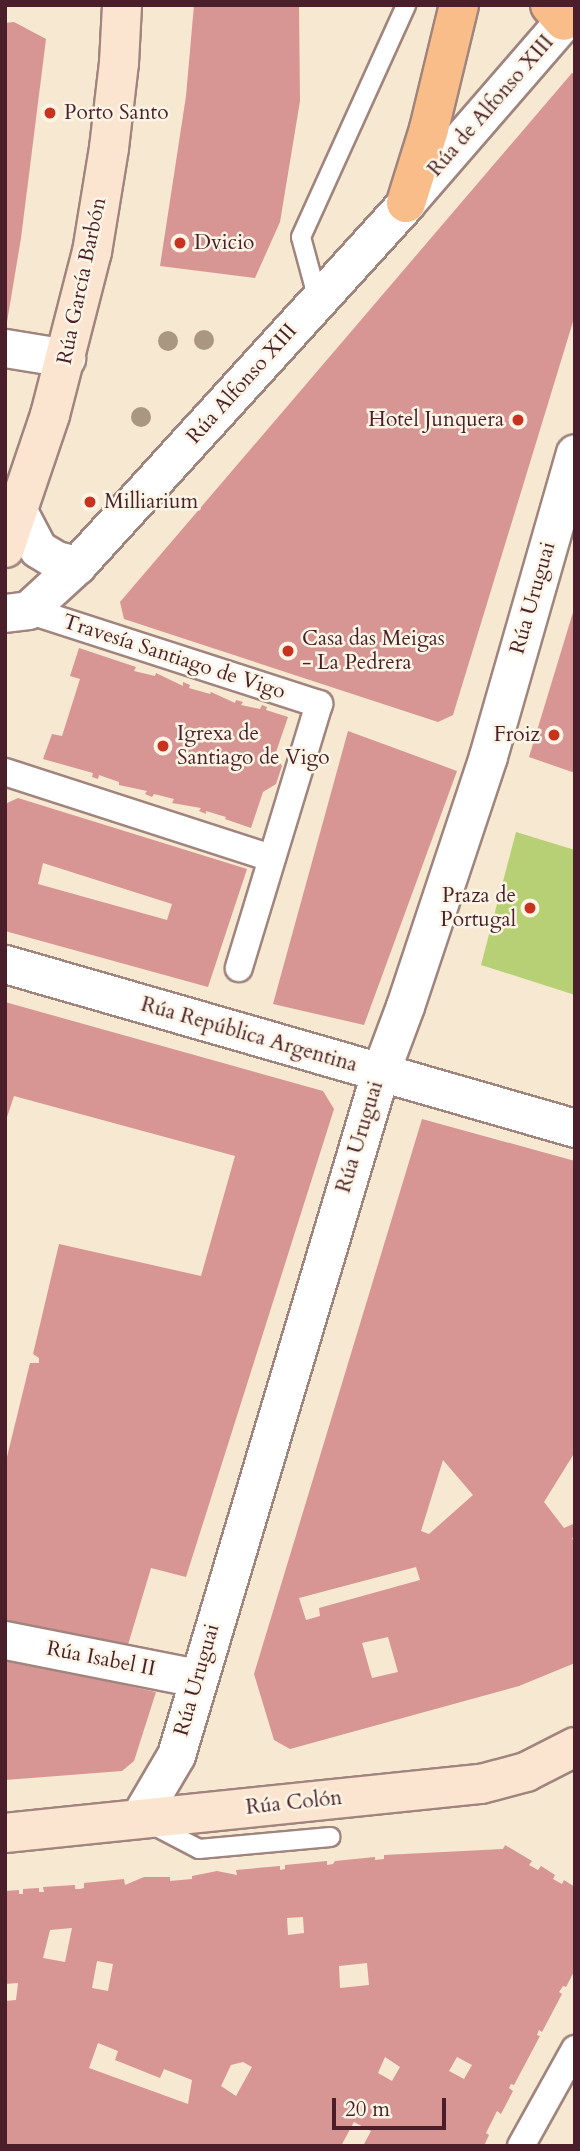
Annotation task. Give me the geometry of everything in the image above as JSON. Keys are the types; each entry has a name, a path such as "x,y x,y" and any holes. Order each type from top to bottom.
{"highway":[{"path":"406,203 429,129 459,5"}],"main road":[{"name":"Rúa García Barbón","path":"5,548 66,358 92,251 109,148 119,63 122,5"},
{"name":"Rúa Colón","path":"5,1833 481,1784 526,1772 575,1746"}],"street":[{"name":"Rúa de Alfonso XIII","path":"406,203 566,16"},
{"name":"Rúa Alfonso XIII","path":"17,612 77,565 406,203"},
{"path":"5,348 66,358"},
{"name":"Rúa Uruguai","path":"139,1818 176,1755 380,1073 488,756 575,453"},
{"path":"17,509 38,549 56,560 77,565"},
{"name":"Travesía Santiago de Vigo","path":"17,612 319,704 271,858"},
{"path":"5,772 271,858 239,968"},
{"name":"Rúa República Argentina","path":"5,964 575,1128"},
{"name":"Rúa Isabel II","path":"5,1640 197,1678"},
{"path":"522,2146 575,2049"}],"lane":[{"path":"318,300 300,237 406,5"},
{"path":"139,1818 199,1849 330,1837"}],"green space":[{"path":"516,832 575,850 575,995 481,965"}],"building":[{"path":"194,5 299,5 300,101 280,222 255,278 160,266 186,96"},
{"path":"14,22 46,39 21,238 7,322 5,23"},
{"path":"572,73 575,74 575,315 453,715 438,722 124,619 120,602"},
{"path":"575,609 575,773 529,757"},
{"name":"Igrexa de Santiago de Vigo","path":"79,648 136,667 134,671 155,676 156,673 183,686 183,682 190,685 189,688 210,694 211,692 235,703 236,700 243,702 241,705 260,709 262,705 267,707 266,710 288,717 275,755 282,766 276,784 263,792 251,828 225,819 226,817 206,811 206,814 199,811 201,808 172,803 174,799 154,794 152,797 145,794 147,791 119,785 119,782 99,775 98,779 92,777 93,773 43,759 52,734 62,736 80,679 70,676"},
{"path":"348,731 457,771 364,1025 273,1004"},
{"path":"18,798 247,869 208,987 5,931 5,804","holes":["43,863 172,904 167,920 38,884"]},
{"path":"5,1002 323,1091 334,1109 186,1577 151,1568 127,1648 5,1622 5,1465 30,1363 39,1363 39,1358 33,1354 59,1244 201,1276 235,1156 14,1096 5,1123"},
{"path":"422,1119 575,1161 575,1452 544,1502 564,1528 575,1523 575,1537 572,1538 575,1543 575,1663 519,1686 290,1749 274,1740 254,1674","holes":["443,1460 473,1495 429,1534 421,1531","416,1567 420,1580 319,1608 320,1616 306,1620 299,1598","388,1637 398,1672 372,1678 362,1643"]},
{"path":"5,1658 156,1692 134,1761 122,1771 5,1780"},
{"path":"505,1845 532,1861 529,1865 538,1870 541,1866 555,1875 553,1879 562,1884 564,1880 575,1887 575,1970 566,1987 563,1986 559,1992 562,1994 542,2032 539,2030 537,2035 540,2036 514,2085 511,2084 509,2088 513,2091 501,2114 497,2111 486,2133 489,2135 484,2146 363,2146 371,2131 354,2122 341,2146 5,2146 5,2001 16,2000 18,1983 5,1984 5,1891 19,1890 19,1894 23,1894 23,1889 39,1888 39,1892 44,1892 43,1887 75,1885 75,1889 80,1889 84,1888 84,1883 124,1879 125,1885 144,1877 170,1877 170,1881 192,1879 192,1876 217,1871 237,1875 236,1870 280,1866 280,1870 285,1869 285,1865 327,1861 327,1865 335,1861 375,1857 375,1860 384,1859 384,1855 503,1849","holes":["303,1917 304,1933 288,1935 287,1918","72,1928 65,1962 43,1958 50,1930","97,1961 113,1964 108,1991 92,1988","367,1963 369,1985 340,1988 339,1966","98,2043 118,2051 115,2060 160,2078 164,2069 192,2080 188,2104 89,2068","385,2057 400,2067 392,2081 378,2073","457,2057 472,2065 464,2079 449,2071","243,2062 252,2067 236,2096 221,2086 231,2065"]}],"place":[{"name":"Porto Santo","path":"50,113"},
{"name":"Dvicio","path":"180,243"},
{"name":"Hotel Junquera","path":"518,420"},
{"name":"Milliarium","path":"90,502"},
{"name":"Casa das Meigas - La Pedrera","path":"288,651"},
{"name":"Froiz","path":"554,735"},
{"name":"Igrexa de Santiago de Vigo","path":"163,746"},
{"name":"Praza de Portugal","path":"530,908"}]}
